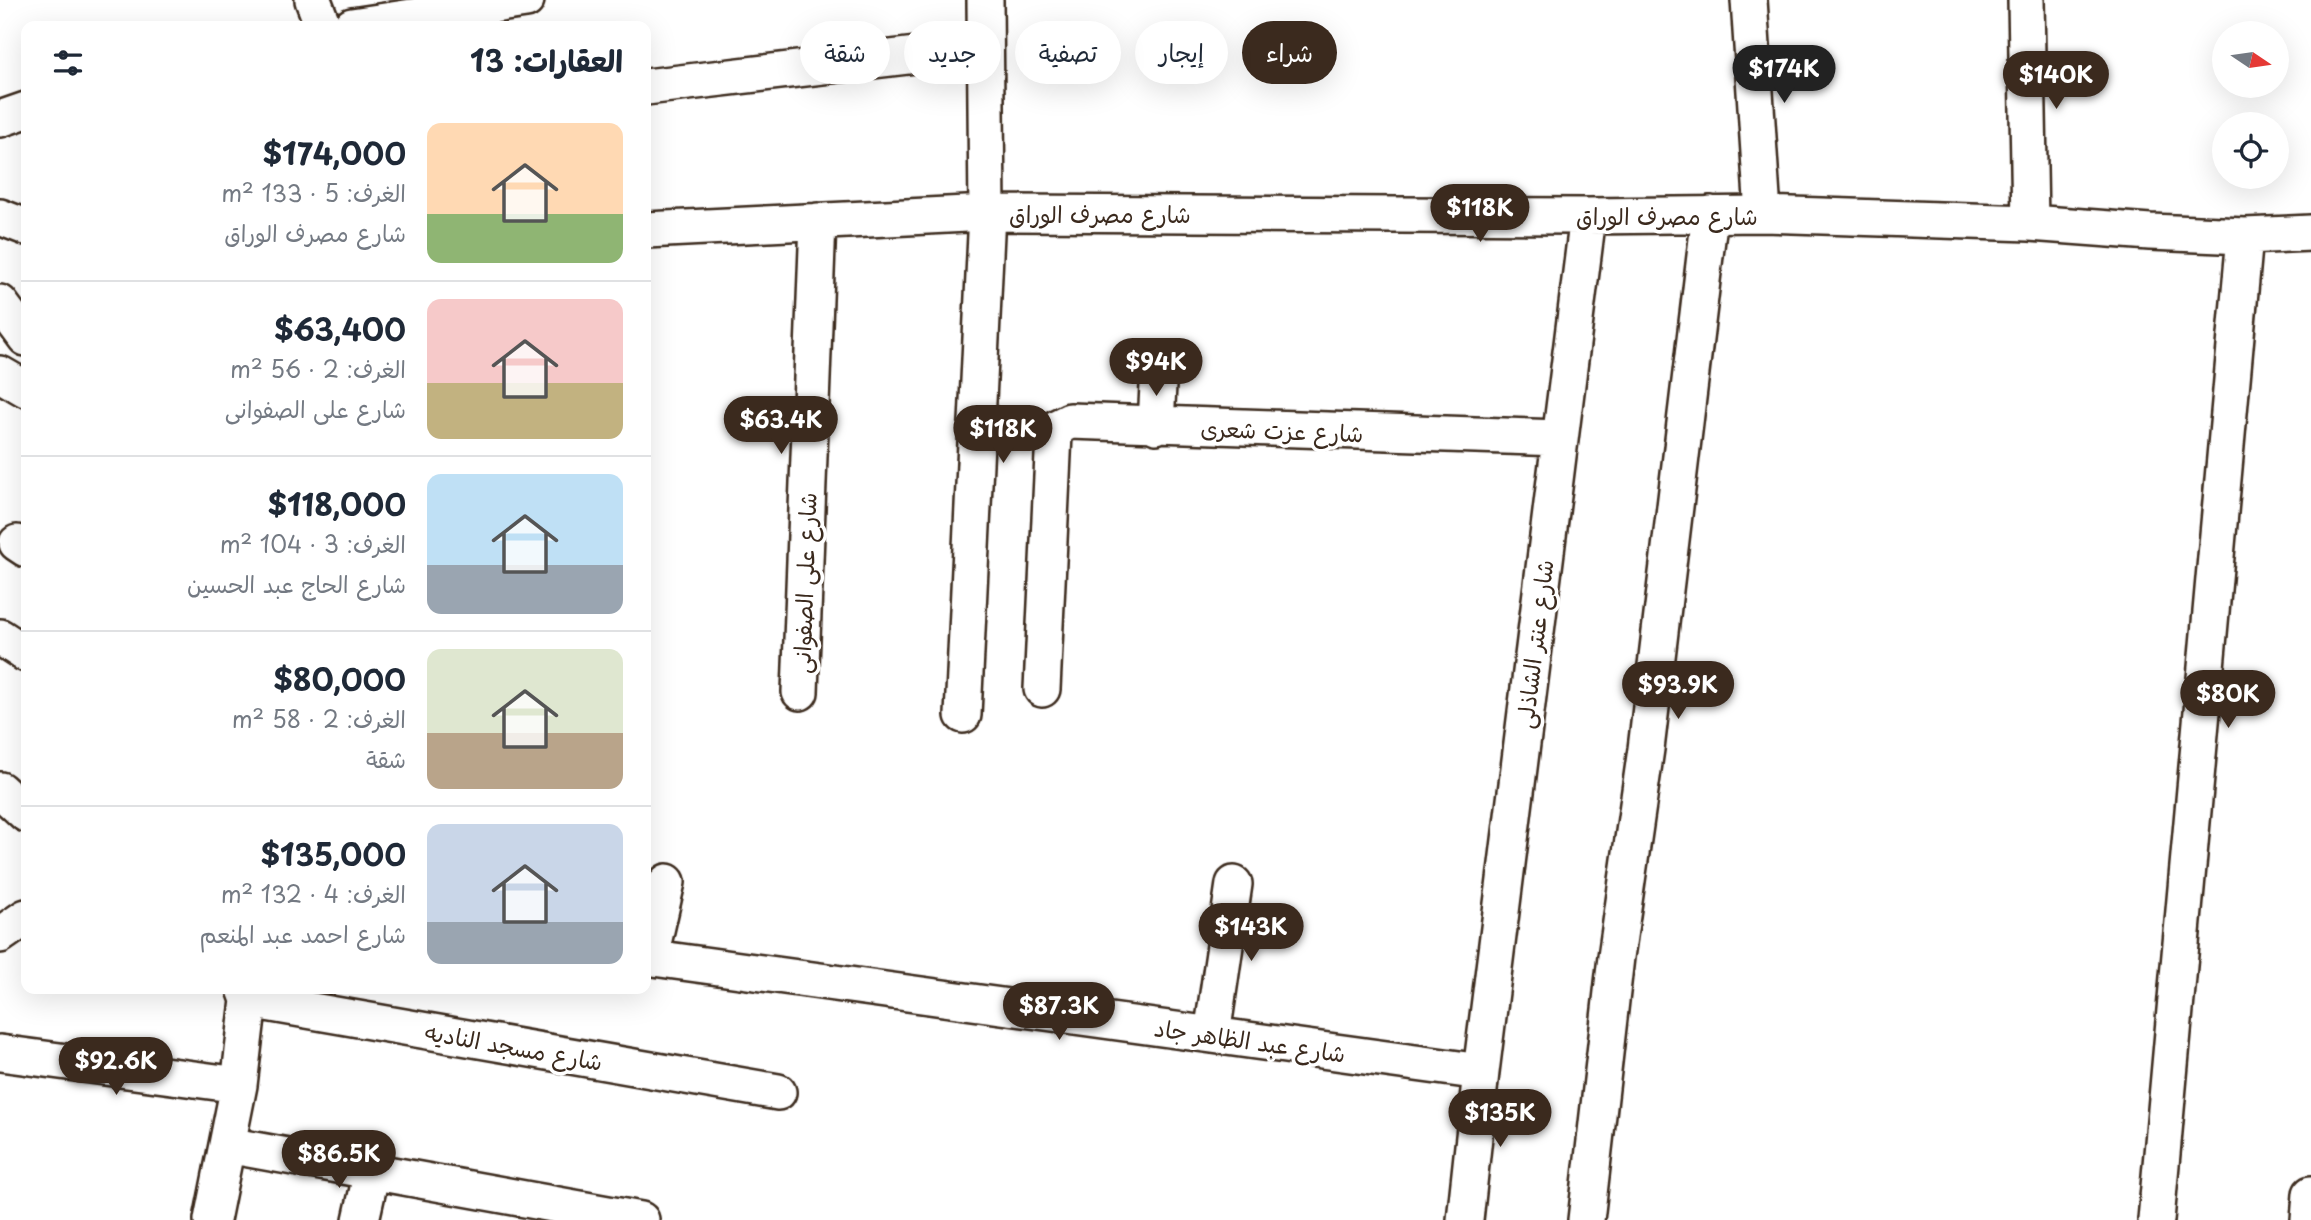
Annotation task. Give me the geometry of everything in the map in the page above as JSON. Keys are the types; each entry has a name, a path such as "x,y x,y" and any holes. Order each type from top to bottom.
{"street":[{"path":"313,0 321,21"},
{"path":"420,21 526,0"},
{"path":"985,0 985,21"},
{"path":"1749,0 1763,215"},
{"path":"2026,0 2030,223"},
{"path":"651,86 904,56"},
{"path":"963,715 987,213 985,84"},
{"path":"0,119 21,112"},
{"name":"شارع مصرف الوراق","path":"651,230 987,213 1588,216 1710,214 2030,223 2245,236 2311,233"},
{"path":"1586,1220 1616,957 1646,749 1710,214"},
{"name":"شارع عنتر الشاذلى","path":"1465,1220 1480,1072 1588,216"},
{"path":"0,217 21,225"},
{"name":"شارع على الصفوانى","path":"800,692 818,221"},
{"path":"2156,1220 2245,236"},
{"path":"0,303 21,331"},
{"path":"1156,426 1159,363"},
{"path":"0,374 21,386"},
{"name":"شارع عزت شعرى","path":"1042,689 1054,434 1058,427 1070,421 1560,438"},
{"path":"0,637 21,651"},
{"path":"0,790 21,809"},
{"path":"651,945 667,882"},
{"path":"1212,1035 1234,884"},
{"path":"0,935 21,920"},
{"name":"شارع عبد الظاهر جاد","path":"651,957 1480,1072"},
{"path":"212,1220 239,1086 247,994"},
{"name":"شارع مسجد الناديه","path":"247,994 778,1092"},
{"path":"0,1053 239,1086"},
{"path":"227,1145 641,1220"},
{"path":"361,1220 372,1171"},
{"path":"2309,1220 2311,1194"}]}
